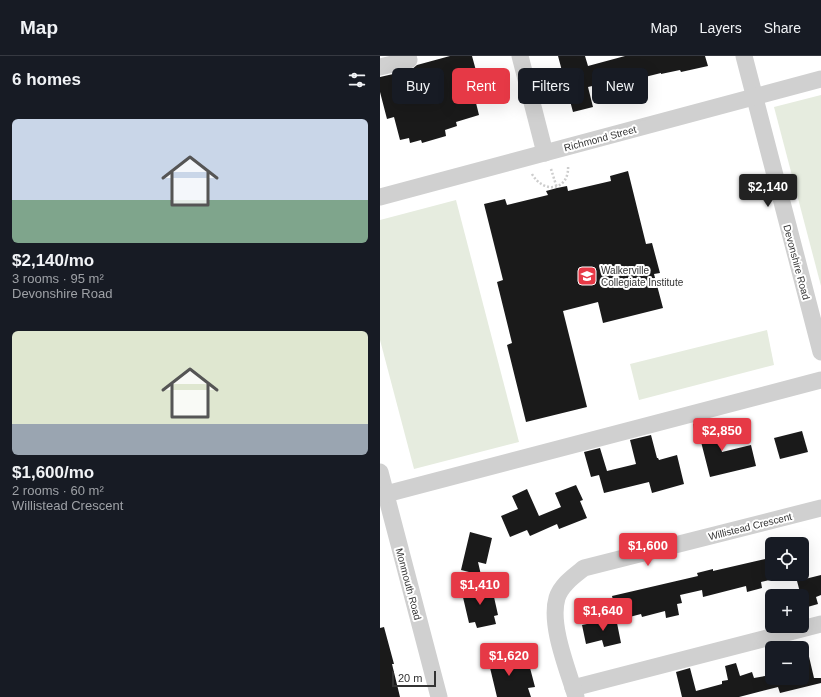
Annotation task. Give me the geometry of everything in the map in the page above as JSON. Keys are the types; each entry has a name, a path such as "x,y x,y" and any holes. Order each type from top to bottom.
{"street":[{"path":"380,67 409,60 408,56"},
{"path":"520,56 545,153"},
{"name":"Devonshire Road","path":"744,56 821,352"},
{"name":"Richmond Street","path":"380,197 821,79"},
{"path":"386,494 821,380"},
{"name":"Monmouth Road","path":"380,472 439,697"},
{"name":"Willistead Crescent","path":"574,693 559,640 555,618 557,597 568,581 584,568 821,508"},
{"path":"574,693 821,624"}],"path":[{"path":"532,174 538,183 543,186 549,188 556,187 567,177 568,165"},
{"path":"551,169 556,187"}],"shaded area":[{"path":"821,95 821,286 774,107"},
{"path":"456,200 519,442 414,469 380,340 380,220"},
{"path":"767,330 774,365 639,400 630,364"}],"building":[{"path":"450,56 472,56 475,68 452,68 452,104 476,104 479,115 456,122 457,126 445,130 446,136 422,143 421,140 410,143 409,138 400,140 394,117 387,119 380,92 380,77 392,74 392,104 444,104 444,68 413,68 417,65"},
{"path":"558,56 585,56 588,66 625,56 705,56 708,66 681,72 680,70 648,76 648,68 592,68 592,86 588,87 593,107 573,112 571,104 584,104 584,68 561,68"},
{"name":"Walkerville Collegiate Institute","path":"628,171 646,244 652,243 660,273 654,274 663,308 603,323 598,302 563,311 587,407 526,422 507,345 512,343 497,282 503,280 484,204 505,199 507,205 548,195 546,191 557,188 567,186 568,191 611,181 610,176"},
{"path":"712,419 718,444 720,443 722,452 751,445 756,466 710,477 699,434 695,435 693,424"},
{"path":"802,431 808,452 780,459 774,438"},
{"path":"651,435 657,458 659,460 677,455 684,484 652,493 649,482 604,493 599,475 591,477 584,452 600,448 607,471 636,464 630,440"},
{"path":"576,485 583,500 580,501 587,518 559,529 557,524 530,536 527,530 510,537 501,516 518,509 512,496 527,489 539,516 561,507 555,493"},
{"path":"470,532 492,538 486,564 478,562 481,575 461,570"},
{"path":"765,559 765,581 761,582 762,588 747,592 746,586 703,597 702,590 680,595 682,603 677,604 679,615 666,618 665,611 642,617 641,614 618,620 612,596 698,576 697,573 713,569 713,571"},
{"path":"821,575 821,595 816,597 818,604 809,607 809,589 799,589 797,581 809,581 809,578"},
{"path":"484,584 487,598 494,597 498,615 494,616 496,624 477,628 475,622 469,623 462,593 465,592 464,588"},
{"path":"616,618 621,643 604,647 602,640 586,644 582,625"},
{"path":"384,627 394,664 392,664 400,697 380,697 380,628"},
{"path":"501,648 507,669 529,664 535,687 528,688 531,697 497,697 486,651"},
{"path":"809,657 814,678 821,678 821,683 780,693 778,687 739,697 682,697 676,672 690,668 696,691 722,684 722,681 728,680 725,666 736,663 740,676 752,672 754,678 765,676 765,685 809,685"}],"place":[{"name":"Walkerville Collegiate Institute","path":"587,276"}]}
